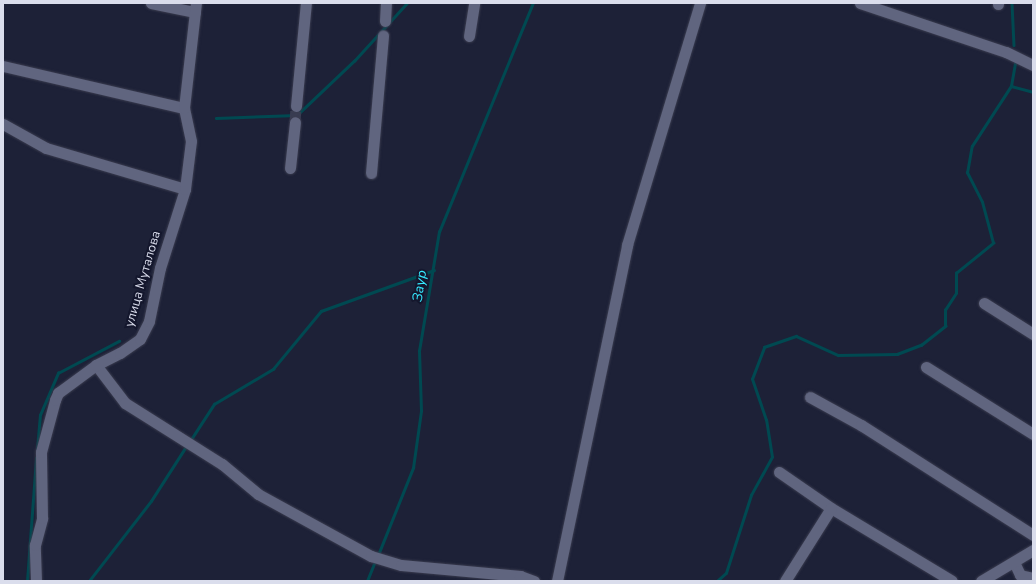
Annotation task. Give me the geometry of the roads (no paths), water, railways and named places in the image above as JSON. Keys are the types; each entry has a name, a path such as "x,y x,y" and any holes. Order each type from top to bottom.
{"street":[{"path":"151,3 196,7"},
{"path":"296,106 306,3"},
{"path":"385,20 386,3"},
{"path":"469,36 474,3"},
{"path":"557,581 627,245 700,3"},
{"path":"860,3 1006,52 1033,65"},
{"name":"улица Муталова","path":"36,581 35,545 42,518 41,452 58,393 96,364 120,353 140,339 149,321 160,268 185,189 191,141 184,108 196,7"},
{"path":"371,173 383,36"},
{"path":"3,66 184,108"},
{"path":"290,168 295,122"},
{"path":"3,124 46,148 185,189"},
{"path":"984,303 1033,334"},
{"path":"96,364 125,403 222,464 258,494 370,556 401,565 520,576 534,581"},
{"path":"926,367 1033,434"},
{"path":"810,397 861,425 1033,535"},
{"path":"779,472 831,508 952,581"},
{"path":"785,581 831,508"},
{"path":"981,581 1033,550"},
{"path":"1014,562 1020,575 1033,578"}],"waterway":[{"path":"216,118 297,115 354,61 407,3"},
{"name":"Заур","path":"378,555 413,468 421,411 419,351 439,232 533,3"},
{"path":"1012,3 1014,45"},
{"path":"717,581 726,573 751,495 772,457 766,420 752,379 764,347 796,336 838,355 897,354 921,345 945,326 945,310 956,293 956,273 993,243 982,202 967,173 972,146 1011,86 1015,63"},
{"path":"1011,86 1033,92"},
{"path":"190,441 214,404 273,369 321,311 434,270"},
{"path":"37,449 40,415 58,373 119,341"},
{"path":"89,581 151,501 187,445"},
{"path":"27,581 36,458"},
{"name":"Заур","path":"367,581 375,561"}],"tunnel":[{"path":"295,122 296,106"}]}
